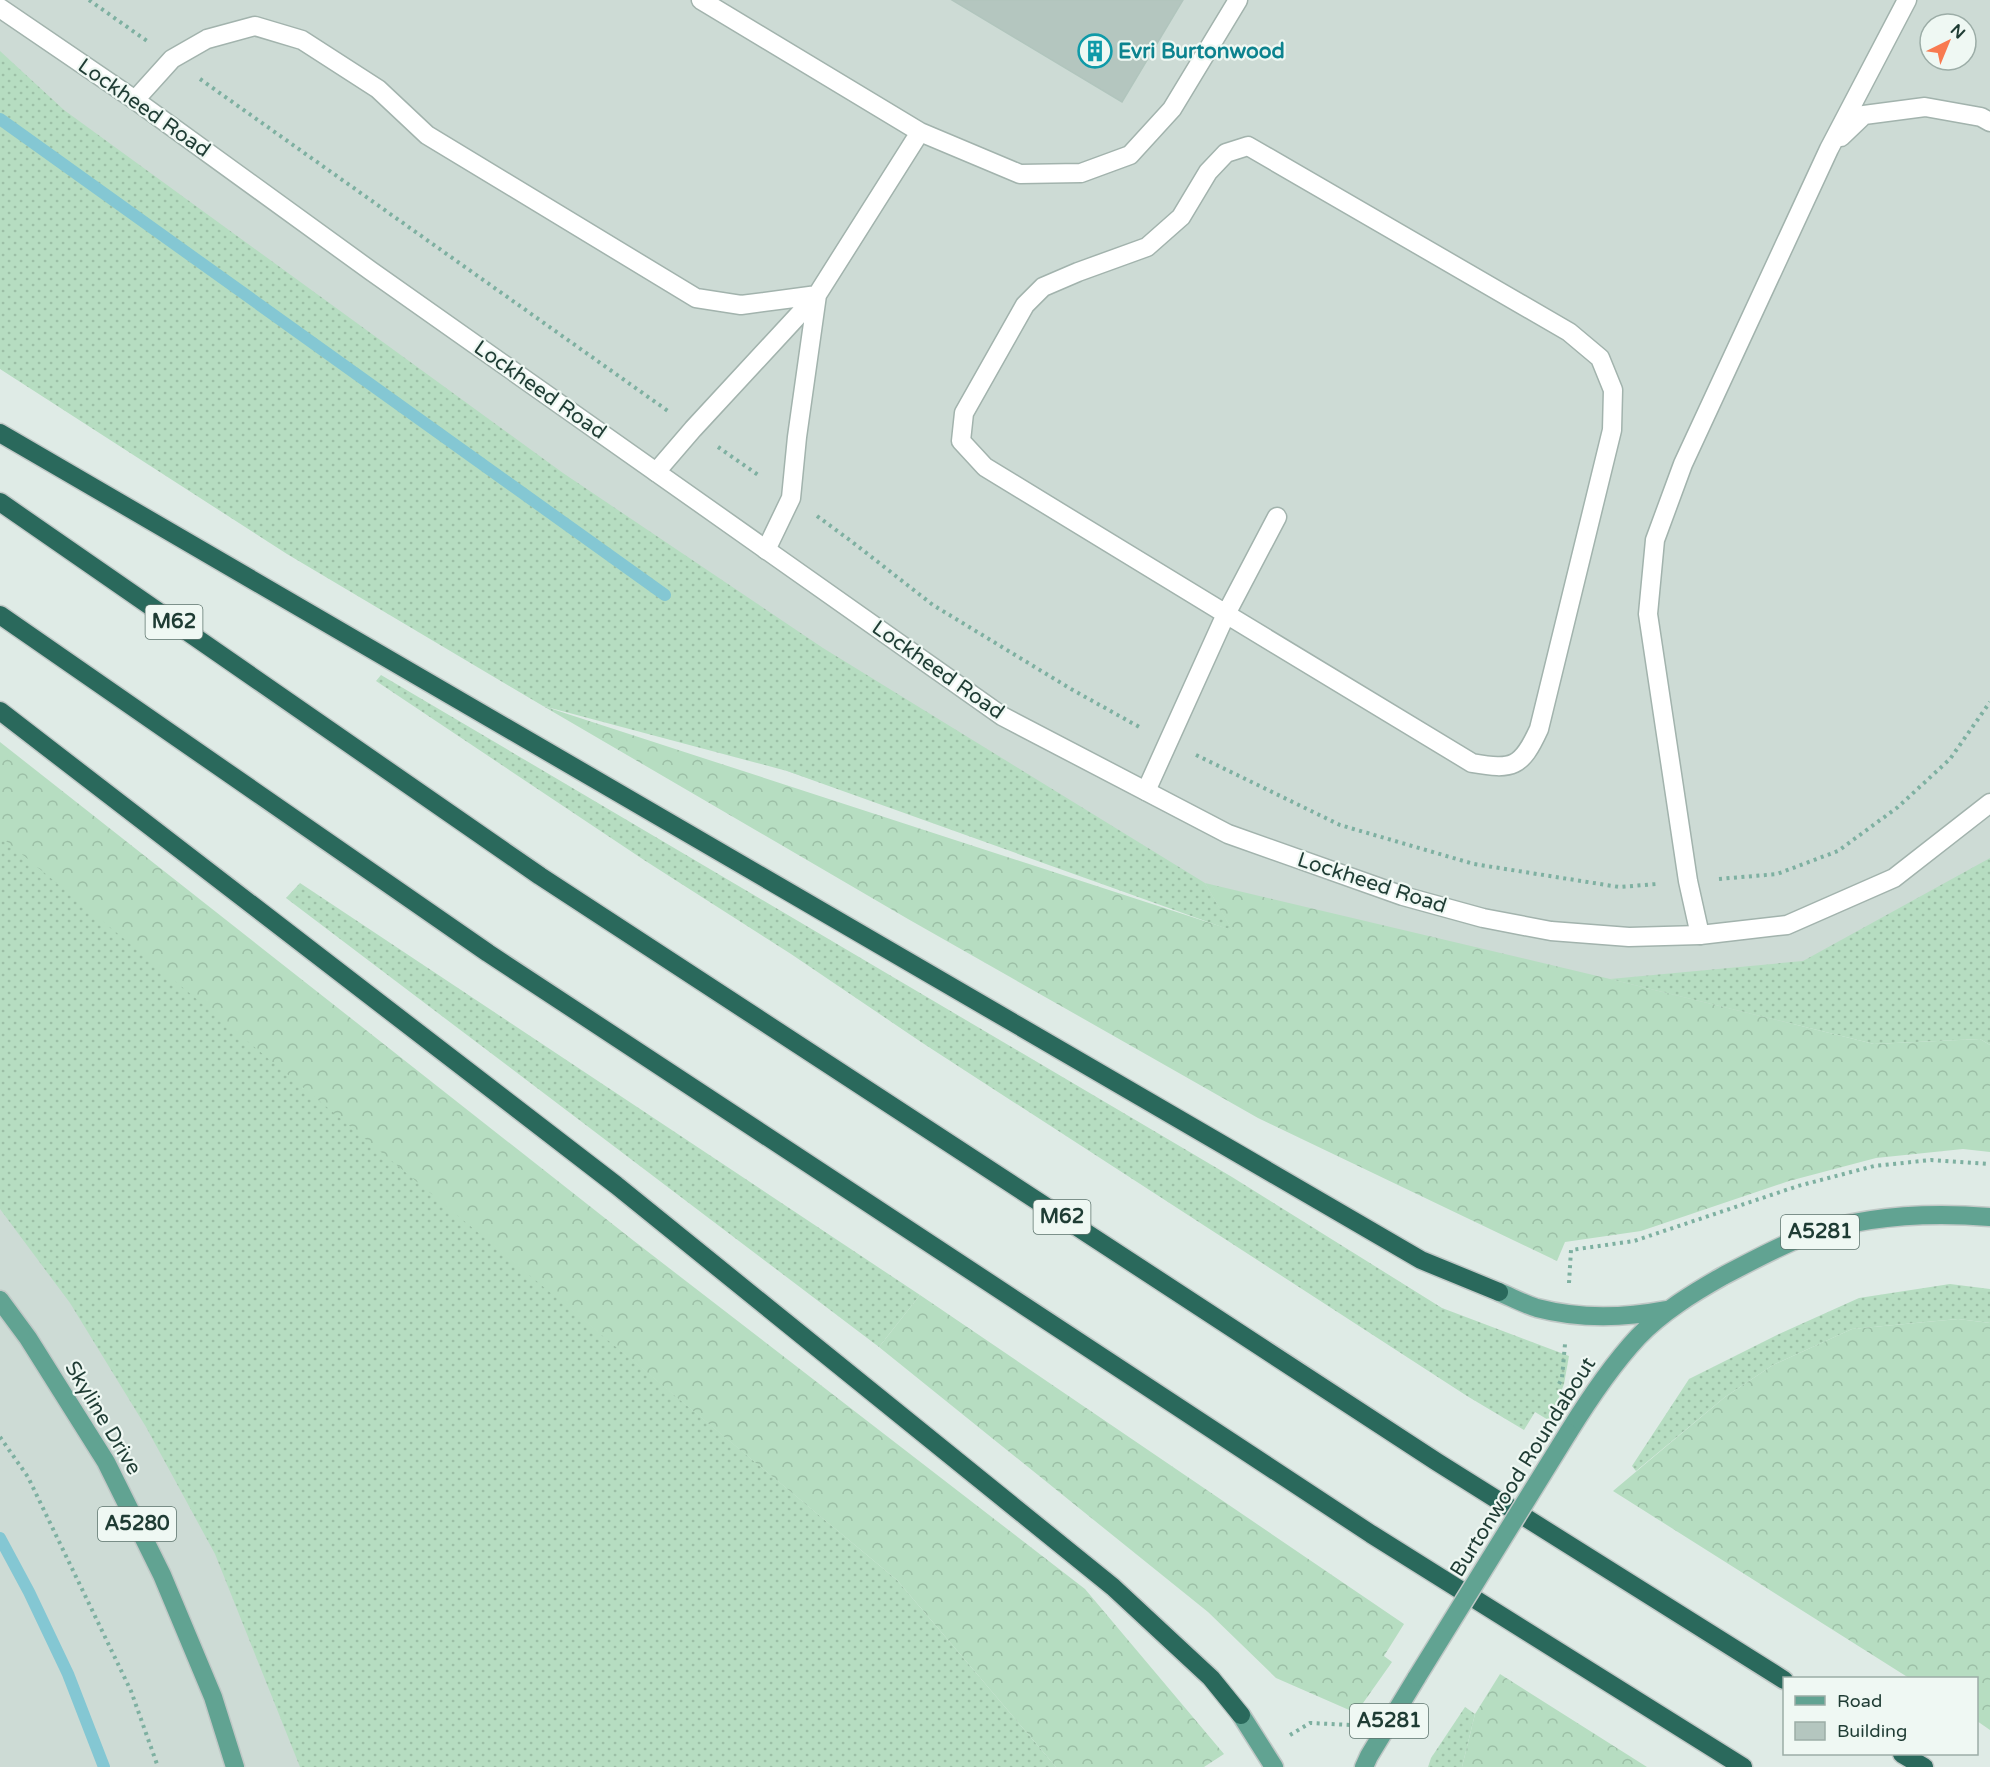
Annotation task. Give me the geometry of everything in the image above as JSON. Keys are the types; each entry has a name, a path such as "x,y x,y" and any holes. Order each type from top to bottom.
{"highway":[{"path":"0,433 1421,1260 1499,1292"},
{"name":"M62","path":"0,502 540,876 1437,1462 1783,1679"},
{"path":"0,615 498,959 1371,1534 1743,1767"},
{"path":"0,711 608,1178 773,1311 1113,1587 1211,1678 1240,1715"},
{"path":"1904,1755 1924,1767"}],"main road":[{"name":"Burtonwood Roundabout","path":"1364,1767 1589,1399 1639,1336 1668,1310 1757,1258 1805,1236 1896,1215 1990,1216"},
{"path":"1499,1292 1536,1308 1566,1314 1638,1315 1668,1310"},
{"name":"Skyline Drive","path":"0,1300 28,1338 106,1462 162,1575 201,1666 235,1767"},
{"path":"1240,1715 1274,1767"}],"street":[{"path":"701,0 920,132 1020,174 1081,173 1130,155 1172,109 1238,0"},
{"path":"1700,935 1688,881 1648,614 1655,540 1683,464 1829,149 1907,0"},
{"name":"Lockheed Road","path":"0,8 135,100 371,270 1002,716 1228,834 1403,896 1483,918 1563,932 1629,937 1700,935 1787,925 1894,878 1990,803"},
{"path":"135,100 172,59 207,39 255,26 302,40 378,89 427,135 696,298 741,305 817,295"},
{"path":"1829,149 1864,115 1925,107 1981,117 1990,122"},
{"path":"656,472 817,295 920,132"},
{"path":"1248,146 1569,332 1600,358 1613,390 1612,430 1539,729 1529,751 1510,766 1494,767 1472,763 1226,614 985,467 960,441 964,413 1025,305 1043,287 1147,247 1181,217 1208,172 1226,153 1248,146"},
{"path":"766,550 792,498 797,437 817,295"},
{"path":"1146,791 1226,614 1277,517"}],"path":[{"path":"89,0 132,30"},
{"path":"207,84 792,498 933,605 1071,690 1134,724"},
{"path":"1777,874 1838,850 1898,807 1950,759 1990,702"},
{"path":"1199,756 1340,825 1474,864 1619,887"},
{"path":"1571,1251 1634,1241 1798,1186 1874,1166 1931,1160 1990,1164"},
{"path":"0,1437 28,1477 132,1691 158,1767"},
{"path":"1310,1723 1353,1725"}],"shaded area":[{"path":"0,0 1990,0 1990,975 1639,1058 787,771 0,206"},
{"path":"0,834 1056,1767 0,1767"}],"green space":[{"path":"0,51 64,110 563,473 823,648 1205,883 1233,931 787,771 543,706 287,554 0,369"},
{"path":"381,675 1232,1177 1442,1308 1569,1356 1564,1384 1550,1421 1535,1412 1524,1430 1467,1396 644,860 376,681"},
{"path":"543,706 1232,930 1205,883 1874,1044 1980,1039 1990,1045 1990,1152 1963,1149 1876,1158 1789,1181 1641,1231 1565,1242 1557,1261 1258,1118 908,919"},
{"path":"0,742 634,1241 1085,1589 1224,1754 1204,1767 1056,1767 897,1580 0,836"},
{"path":"0,834 897,1580 1056,1767 300,1767 215,1554 146,1427 70,1303 0,1209"},
{"path":"1990,858 1990,1045 1980,1039 1874,1044 1610,979 1803,961"},
{"path":"300,883 920,1295 879,1347 286,898"},
{"path":"1950,1284 1990,1289 1990,1323 1958,1319 1852,1329 1773,1365 1725,1397 1636,1471 1632,1466 1689,1379 1779,1334 1859,1298"},
{"path":"920,1295 1404,1624 1384,1656 1392,1662 1356,1713 1276,1678 1208,1612 879,1347"},
{"path":"1958,1319 1990,1323 1990,1730 1978,1722 1978,1677 1907,1677 1613,1491 1725,1397 1773,1365 1852,1329"},
{"path":"1500,1674 1647,1767 1462,1767 1475,1714"},
{"path":"1465,1707 1475,1714 1462,1767 1428,1767 1431,1758"}],"building":[{"name":"Evri Burtonwood","path":"952,0 1183,0 1122,102"}],"waterway":[{"path":"0,119 665,595"},
{"path":"0,1538 68,1674 104,1767"}],"place":[{"name":"Evri Burtonwood","path":"1095,51"}]}
